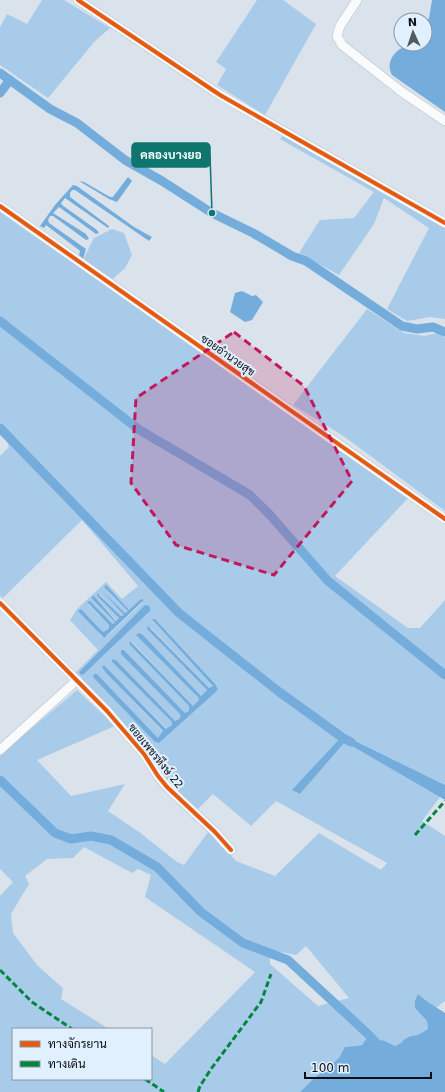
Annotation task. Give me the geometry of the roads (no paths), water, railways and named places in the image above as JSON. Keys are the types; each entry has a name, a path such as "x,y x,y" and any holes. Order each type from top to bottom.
{"street":[{"path":"78,0 220,95 445,223"},
{"path":"358,0 340,26 337,36 342,45 402,92 445,121"},
{"name":"ซอยอำนวยสุข","path":"0,206 445,519"},
{"name":"ซอยเพชรหึงษ์ 22","path":"0,603 107,711 144,754 167,787 215,832 231,850"},
{"path":"0,750 77,680"}],"waterway":[{"path":"0,73 50,109 77,123 125,160 162,181 212,213 253,233 292,256 306,261 402,326 417,329 433,327 445,332"},
{"path":"0,93 10,80"},
{"path":"0,321 138,429 250,495 270,515 328,581 445,675"},
{"path":"0,428 179,613 278,691 343,738 351,742"},
{"path":"0,780 55,833 71,839 91,836 111,840 157,867 201,912 243,943 288,960 380,1047"}],"place":[{"name":"คลองบางยอ","path":"212,213"}]}
